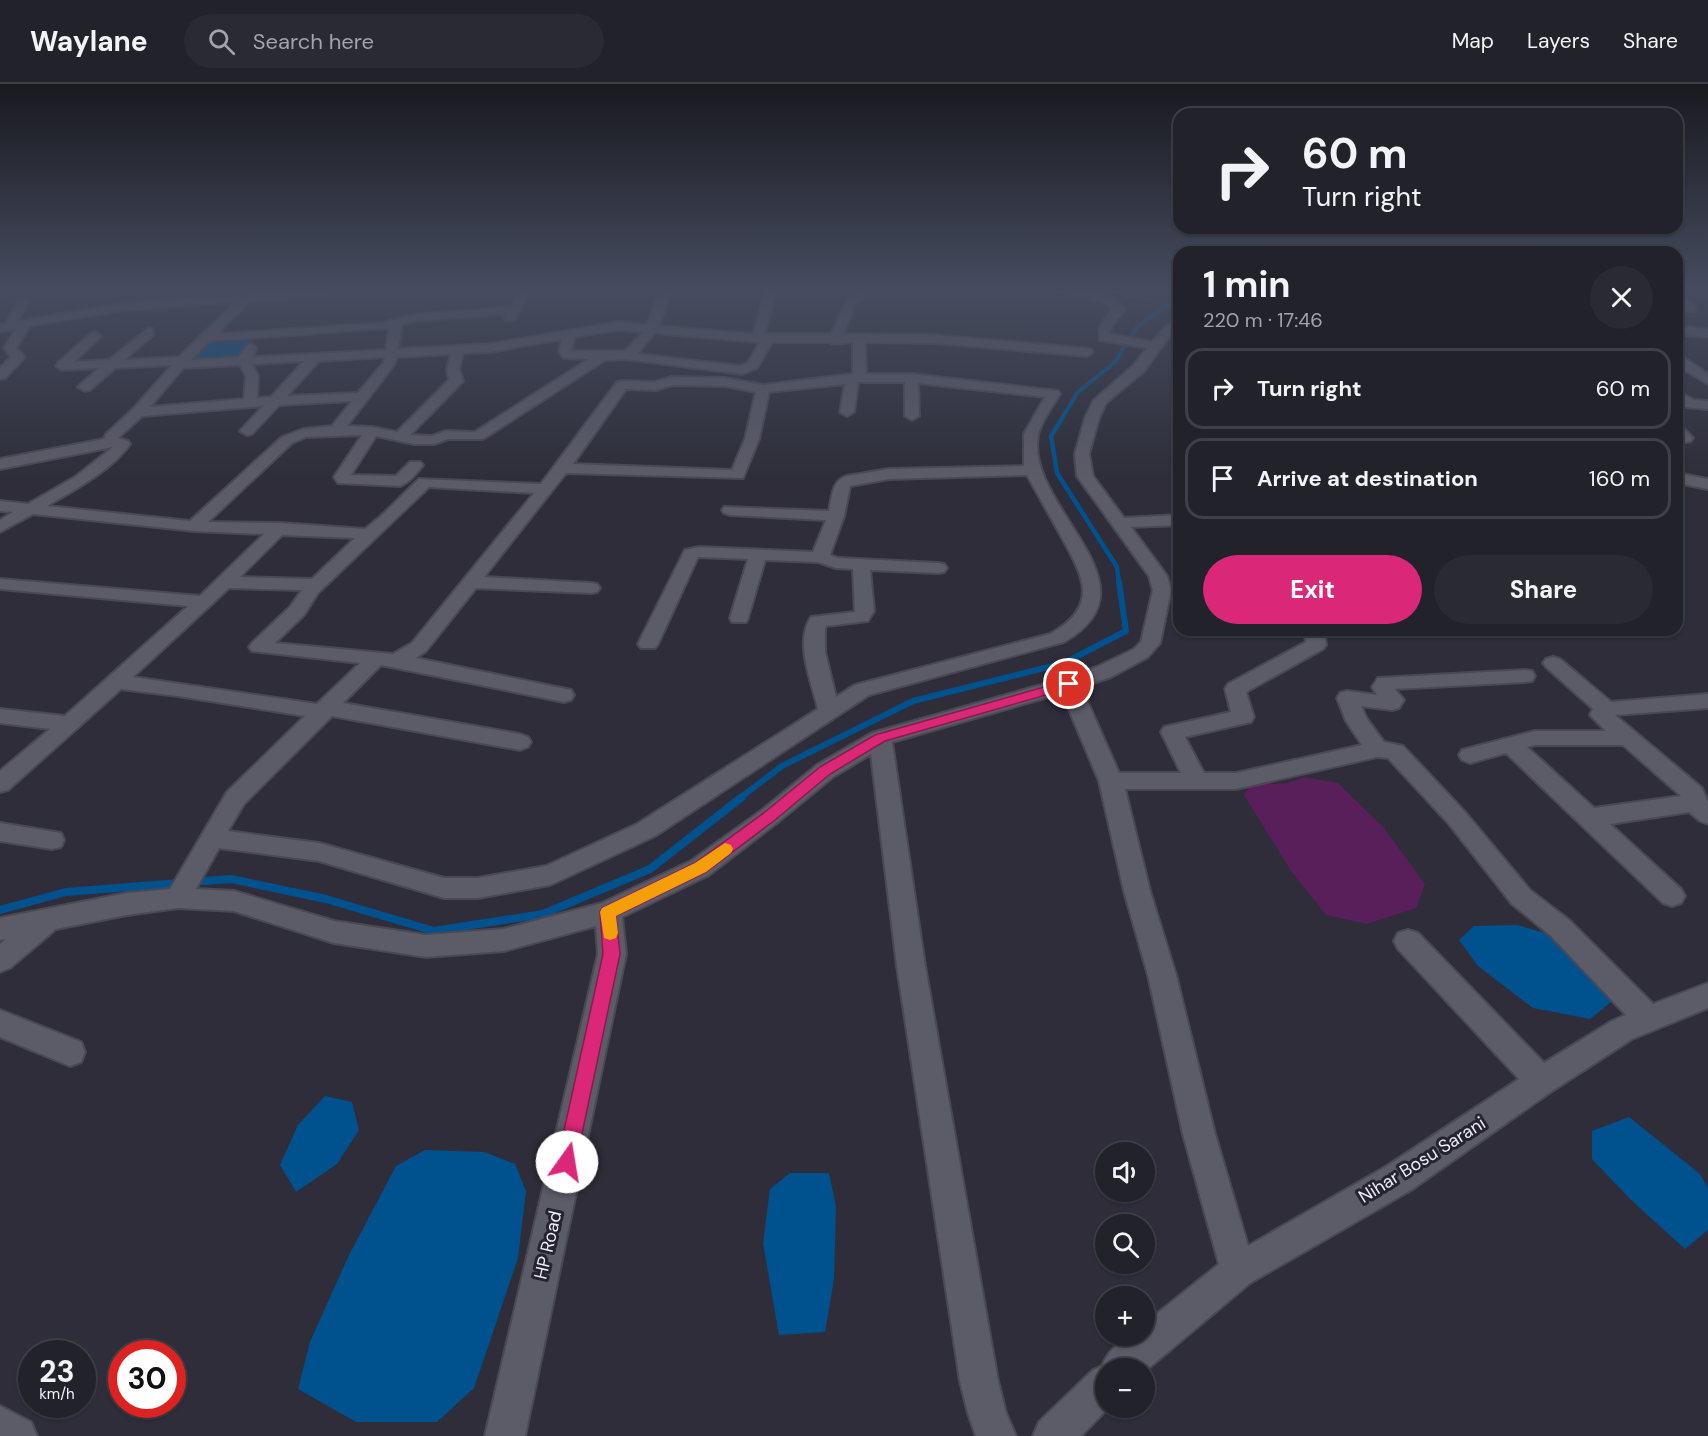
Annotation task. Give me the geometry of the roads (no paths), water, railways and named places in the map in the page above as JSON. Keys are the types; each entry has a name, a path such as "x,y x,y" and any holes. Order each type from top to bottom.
{"street":[{"path":"0,375 19,357 14,353"},
{"path":"76,353 62,366 391,353"},
{"path":"85,387 125,353"},
{"path":"111,442 111,437 138,412 190,353"},
{"path":"244,360 249,353"},
{"path":"336,430 390,362 393,353"},
{"path":"399,438 456,381 453,369 458,353"},
{"path":"566,353 568,355 632,356 742,370"},
{"path":"180,893 235,798 326,710 386,659 409,654 419,647 562,468 622,385 634,353"},
{"path":"729,383 742,370 753,365 757,353"},
{"path":"847,412 856,378 858,353"},
{"path":"0,929 180,893 234,902 334,932 426,946 504,940 608,912 700,868 770,816 825,771 880,738 1104,672 1141,653 1150,643 1169,604 1158,576 1085,476 1082,454 1092,418 1100,401 1139,368 1144,353"},
{"path":"247,431 316,356"},
{"path":"194,526 287,440 303,433 336,430 372,431 399,438 431,440 446,435 478,436 602,356"},
{"path":"244,360 252,376 250,403"},
{"path":"1683,363 1708,380"},
{"path":"206,848 319,852 444,888 478,888 539,878 559,872 646,830 829,710 870,686 1057,638 1072,629 1085,616 1090,606 1092,595 1090,572 1032,470 1031,434 1053,394 911,378 856,378 763,388 729,383 672,381 656,386 622,385"},
{"path":"911,378 912,416"},
{"path":"562,468 738,475 752,439 763,388"},
{"path":"138,412 276,401 363,398"},
{"path":"1683,399 1691,404 1708,405"},
{"path":"372,431 342,477 343,480 400,482 415,465"},
{"path":"0,464 111,442 123,446 80,480 0,527"},
{"path":"820,557 836,516 843,484 851,480 889,474 1032,470"},
{"path":"1683,479 1708,484"},
{"path":"546,489 425,482 316,585 297,610 259,647 386,659 564,696"},
{"path":"0,506 194,526 280,528 369,534"},
{"path":"730,510 836,516"},
{"path":"1120,523 1173,520"},
{"path":"0,784 70,724 204,602 280,528"},
{"path":"648,644 691,554 699,552 820,557 836,563 938,568"},
{"path":"739,618 758,555"},
{"path":"829,710 819,669 814,629 818,621 861,616 865,611 861,564"},
{"path":"224,582 316,585"},
{"path":"473,582 591,588"},
{"path":"0,584 204,602"},
{"path":"1197,782 1172,732 1244,717 1235,689 1316,645 1315,636"},
{"path":"1553,663 1606,709"},
{"path":"1377,748 1357,721 1347,698 1391,703 1394,702 1382,687 1385,683 1525,676"},
{"path":"115,682 326,710 520,742"},
{"path":"1069,684 1111,781 1137,891 1162,975 1198,1134 1238,1271"},
{"path":"1589,818 1701,809 1694,794 1600,715 1606,709 1708,701"},
{"path":"0,716 70,724"},
{"path":"880,738 929,1078 979,1381 987,1413 996,1436"},
{"path":"1470,755 1535,738 1626,738"},
{"path":"1511,745 1672,896"},
{"path":"1111,781 1236,781 1377,748 1397,752 1457,818 1521,897 1560,928 1648,1018"},
{"path":"0,832 52,840"},
{"name":"HP Road","path":"505,1436 612,954 608,912"},
{"path":"0,960 50,918"},
{"path":"1408,941 1541,1081"},
{"name":"Nihar Bosu Sarani","path":"1132,1358 1238,1271 1399,1178 1541,1081 1622,1030 1708,995"},
{"path":"0,1023 70,1052"},
{"path":"1053,1436 1095,1394"},
{"path":"0,1426 17,1436"}],"water":[{"path":"195,353 244,353 240,358 187,361"},
{"path":"1517,925 1553,935 1615,999 1590,1019 1533,1008 1478,966 1459,940 1474,926"},
{"path":"325,1096 352,1102 359,1130 337,1164 296,1192 280,1165 298,1125"},
{"path":"1629,1117 1700,1174 1708,1188 1708,1230 1685,1249 1631,1200 1592,1159 1592,1131"},
{"path":"425,1150 484,1152 515,1164 526,1191 518,1258 474,1388 437,1422 356,1422 298,1389 310,1342 348,1257 396,1166"},
{"path":"790,1173 829,1173 836,1206 834,1279 825,1332 779,1335 763,1243 770,1189"}],"waterway":[{"path":"1062,418 1078,392 1115,362 1121,353"},
{"path":"1063,417 1051,436 1057,473 1117,567 1119,584"},
{"path":"740,798 782,766 913,701 1064,663 1126,631 1119,582"},
{"path":"191,882 231,879 326,899 434,931 543,914 650,869 742,797"},
{"path":"0,910 66,892 180,883"}]}
